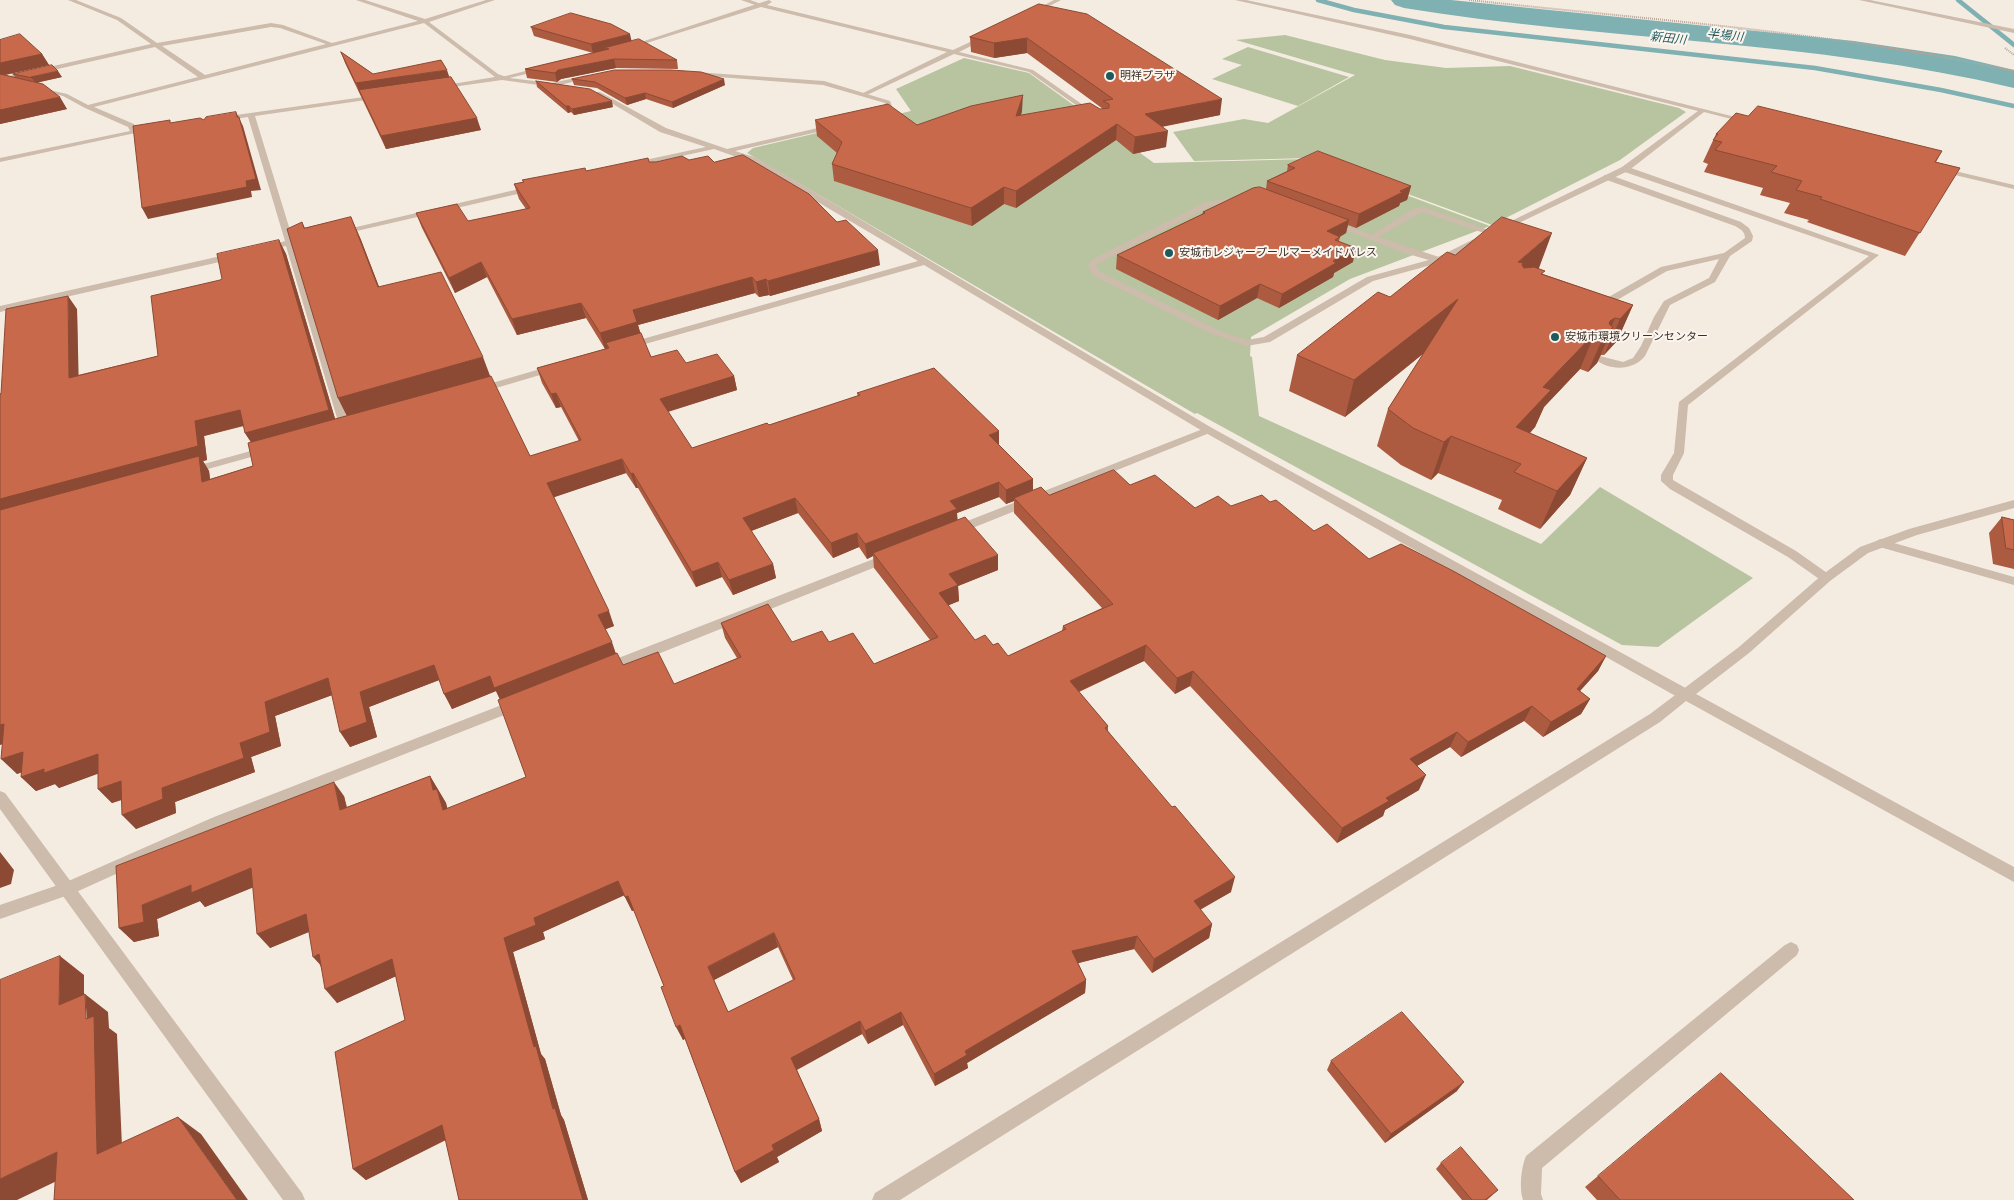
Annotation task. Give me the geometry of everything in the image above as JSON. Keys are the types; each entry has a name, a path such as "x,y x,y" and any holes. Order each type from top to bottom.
{"street":[{"path":"71,0 119,19 203,78"},
{"path":"359,0 425,21 501,78 578,88"},
{"path":"87,108 425,21 492,0"},
{"path":"744,0 1031,71 1095,116"},
{"path":"623,49 668,36 774,0"},
{"path":"1024,18 1058,0"},
{"path":"1238,0 1410,37 1760,124"},
{"path":"1862,0 2014,31"},
{"path":"1032,13 1042,15"},
{"path":"0,80 158,45 276,25 333,45"},
{"path":"865,94 989,35"},
{"path":"434,89 501,78 549,67"},
{"path":"691,73 824,83 884,100 890,104 890,109 885,113 870,117"},
{"path":"553,85 600,75"},
{"path":"0,80 15,84 0,88"},
{"path":"31,87 55,92 87,108 131,126 134,131"},
{"path":"594,91 663,130 751,159 1208,430 1686,696 2014,875"},
{"path":"212,121 386,96"},
{"path":"1251,197 1210,204 1096,261 1092,266 1096,273 1104,278 1219,334 1246,343 1267,340 1353,288 1370,280 1439,260 1625,169 1703,110"},
{"path":"251,115 345,428"},
{"path":"727,151 842,124"},
{"path":"0,160 154,128"},
{"path":"628,167 715,147"},
{"path":"1929,166 2014,187"},
{"path":"1625,169 1875,255 1683,404 1679,453 1667,475 1667,481 1674,486 1792,554 1826,578"},
{"path":"1588,302 1610,301 1664,269 1726,255 1749,239 1750,234 1746,228 1607,177"},
{"path":"329,234 541,186"},
{"path":"1372,238 1418,210 1423,209 1493,233"},
{"path":"1328,221 1401,249 1439,260"},
{"path":"261,250 319,236"},
{"path":"0,309 242,254"},
{"path":"1600,359 1623,365 1630,364 1636,360 1647,346 1658,318 1667,302 1712,280 1726,255"},
{"path":"614,351 924,262"},
{"path":"470,392 566,364"},
{"path":"940,536 1208,430"},
{"path":"182,473 278,447"},
{"path":"882,1200 1655,718 1744,650 1826,578 1860,553 1880,543 2014,504"},
{"path":"1880,543 2014,581"},
{"path":"598,671 903,551"},
{"path":"0,912 68,888 219,821 534,697"},
{"path":"0,797 295,1200"},
{"path":"1533,1200 1531,1194 1533,1163 1791,950"}],"path":[{"path":"1469,0 1858,42 1946,56 2014,71"}],"green space":[{"path":"1285,35 1385,60 1446,68 1510,66 1679,108 1686,112 1620,160 1492,225 1310,158 1194,161 1173,132 1244,119 1268,123 1355,75 1236,40"},
{"path":"1248,47 1349,77 1298,106 1212,79 1242,65 1222,59"},
{"name":"安城市レジャープールマーメイドパレス","path":"964,58 1029,73 1154,163 1309,159 1490,226 1350,279 1251,337 1250,356 1252,357 1259,416 1541,544 1600,487 1753,578 1658,647 1622,645 1197,413 1195,414 747,153 753,148 911,111 896,89"}],"building":[{"path":"1039,4 1087,14 1222,99 1145,114 1168,131 1135,137 1117,124 1016,191 1004,187 971,208 832,164 842,142 815,120 888,104 917,125 971,106 1023,95 1016,116 1090,103 1100,109 1109,108 1109,104 1103,101 1113,99 1027,38 994,43 970,37"},
{"path":"571,13 611,24 630,34 591,44 531,27"},
{"path":"20,34 42,54 0,63 0,40"},
{"path":"639,39 677,60 614,59 558,70 555,73 525,69 609,49 604,48"},
{"path":"341,52 373,74 441,60 447,70 356,83"},
{"path":"52,65 58,71 31,77 33,78 13,74"},
{"path":"615,70 701,72 724,79 672,102 645,93 625,98 595,82 572,79"},
{"path":"0,74 43,84 60,97 0,110"},
{"path":"451,77 477,118 381,136 359,90"},
{"path":"536,81 590,89 612,101 572,109"},
{"path":"1758,106 1942,151 1935,162 1960,168 1920,233 1820,199 1822,197 1796,190 1802,181 1771,172 1777,166 1715,150 1722,142 1713,140 1718,134 1716,134 1736,113 1748,116"},
{"path":"236,112 256,179 246,181 247,187 142,208 133,126 170,120 170,123 200,118 204,120 206,117"},
{"path":"1318,151 1411,186 1359,214 1267,181 1295,168 1288,165"},
{"path":"743,155 809,194 837,222 846,220 878,250 768,281 766,279 756,282 752,277 633,310 637,322 600,333 581,303 512,319 481,262 449,278 416,213 457,204 468,221 530,208 514,184 524,182 522,180 585,168 586,171 648,158 649,162 656,162 682,156 689,160 708,156 714,162"},
{"path":"1260,187 1349,220 1327,231 1340,237 1335,240 1356,248 1333,261 1336,263 1282,294 1260,284 1220,306 1117,255 1253,188"},
{"path":"351,217 378,287 441,272 483,357 338,398 287,229 302,222 304,228"},
{"path":"1502,217 1552,233 1518,262 1523,263 1524,268 1534,267 1545,271 1541,274 1633,305 1620,319 1615,318 1610,321 1609,324 1613,327 1604,336 1595,333 1543,387 1551,390 1516,427 1587,458 1557,491 1514,472 1521,464 1451,436 1444,442 1413,428 1388,409 1458,299 1354,380 1297,355 1378,292 1390,297 1447,252 1455,255"},
{"path":"279,240 329,410 245,433 240,410 195,421 198,446 0,499 0,394 6,309 68,296 69,378 158,356 151,296 220,280 222,279 217,254"},
{"path":"641,333 651,357 677,350 686,363 717,354 734,376 660,399 692,448 860,395 857,393 934,368 999,431 989,435 1033,479 1006,490 999,482 950,501 957,509 865,544 857,533 831,543 795,498 743,518 773,564 729,580 718,562 692,572 633,473 631,474 622,459 547,483 609,611 598,615 612,642 494,688 490,676 444,694 434,665 360,692 367,722 340,732 328,678 265,702 270,732 240,743 244,758 162,788 163,799 122,815 121,781 98,789 98,754 44,773 44,769 21,777 23,752 1,759 4,724 0,725 0,510 199,456 202,482 253,466 248,443 491,376 530,456 581,440 556,393 551,394 537,368 609,348 606,343"},
{"path":"1114,470 1130,485 1155,475 1195,508 1218,496 1231,506 1262,495 1270,502 1276,500 1314,531 1327,524 1369,559 1401,544 1606,656 1577,689 1590,699 1551,722 1532,706 1468,742 1457,732 1410,759 1426,775 1386,798 1389,801 1342,828 1193,671 1177,678 1146,645 1070,681 1108,726 1105,728 1235,877 1194,901 1212,924 1154,959 1137,936 1072,951 1086,980 965,1051 967,1055 934,1074 901,1012 865,1031 860,1021 791,1058 819,1119 772,1145 774,1150 735,1172 680,1025 676,1027 661,987 664,986 628,896 625,897 618,881 534,918 536,925 504,938 534,1047 536,1046 553,1109 555,1108 583,1200 459,1200 442,1125 353,1169 335,1052 405,1020 392,959 325,989 319,954 313,957 306,914 257,934 251,868 191,893 191,885 142,905 144,922 119,928 116,866 334,782 340,810 430,776 433,790 437,789 443,810 526,777 498,700 617,653 623,665 658,652 674,684 741,657 721,623 768,604 792,642 822,631 829,642 853,633 874,664 938,637 873,553 965,517 998,555 949,574 958,585 939,593 975,640 985,635 993,645 998,643 1008,656 1066,629 1063,626 1113,604 1014,498 1041,487 1049,495","holes":["774,933 795,979 728,1012 708,967"]},
{"path":"2002,517 2014,520 2014,550 2006,548"},
{"path":"60,956 59,1005 85,994 86,1019 94,1016 97,1154 178,1117 237,1200 54,1200 57,1152 0,1179 0,980"},
{"path":"1402,1012 1464,1082 1391,1134 1331,1061"},
{"path":"1721,1073 1854,1200 1620,1200 1598,1176"},
{"path":"1461,1147 1498,1190 1485,1200 1472,1200 1441,1163"}],"waterway":[{"name":"新田川","path":"1318,0 1354,10 1444,27 1815,68 1941,90 2014,106"},
{"name":"半場川","path":"1404,0 1471,11 1854,49 1955,65 2014,79"},
{"path":"1958,0 2014,45"}],"place":[{"name":"明祥プラザ","path":"1110,76"},
{"name":"安城市レジャープールマーメイドパレス","path":"1169,253"},
{"name":"安城市環境クリーンセンター","path":"1555,337"}]}
